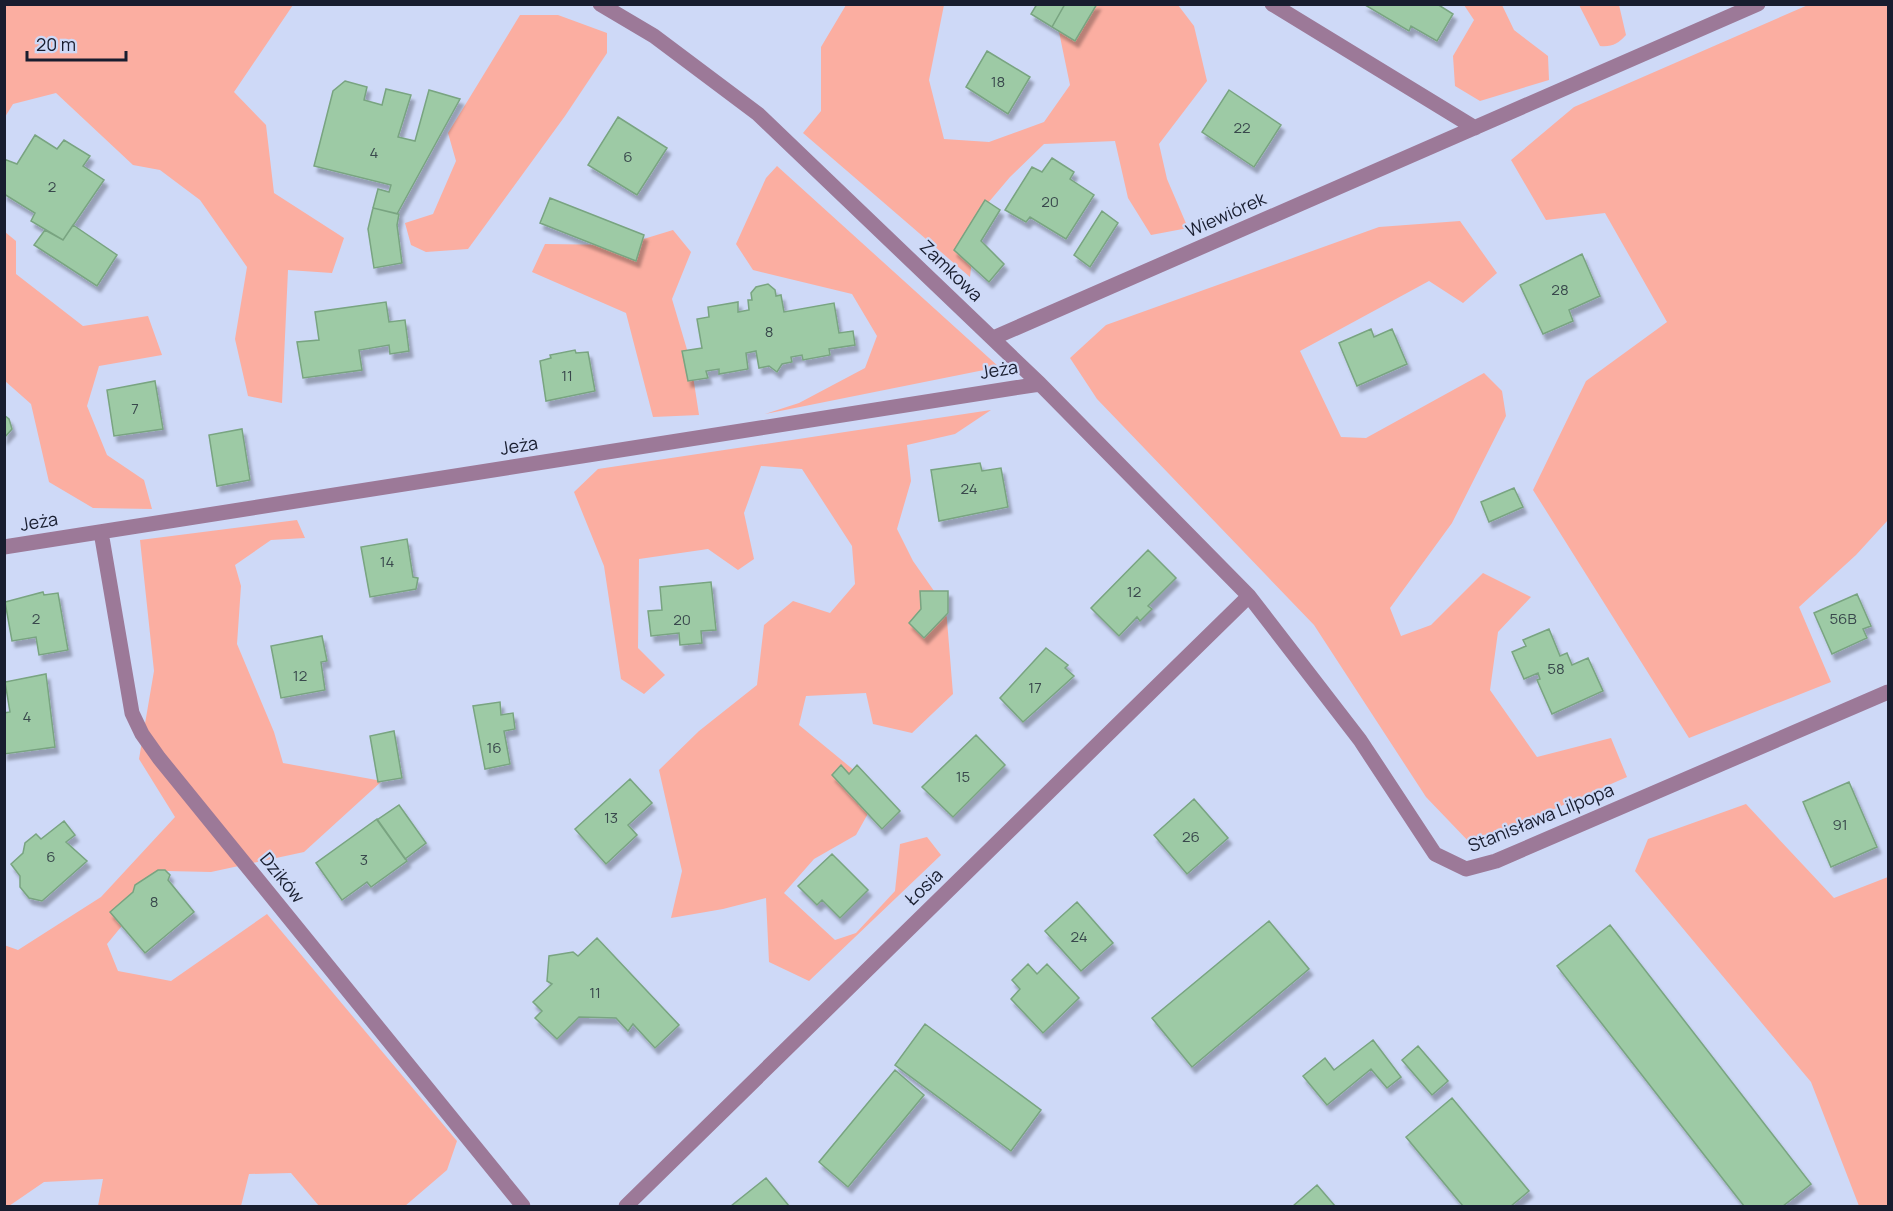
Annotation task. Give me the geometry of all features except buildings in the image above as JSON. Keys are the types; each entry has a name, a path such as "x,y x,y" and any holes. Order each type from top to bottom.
{"street":[{"name":"Zamkowa","path":"600,4 654,36 758,114 1040,384 1249,596"},
{"path":"1272,4 1475,128"},
{"name":"Wiewiórek","path":"993,338 1758,4"},
{"name":"Jeża","path":"4,547 1040,384"},
{"name":"Dzików","path":"101,532 132,713 142,734 159,758 523,1206"},
{"name":"Stanisława Lilpopa","path":"1249,596 1360,740 1435,854 1466,869 1496,861 1888,692"},
{"name":"Łosia","path":"630,1205 1249,596"}],"shaded area":[{"path":"5,4 293,5 234,92 266,125 274,193 344,238 332,273 288,270 282,403 248,396 235,339 247,267 200,200 160,170 133,165 56,93 13,104 5,117"},
{"path":"846,5 944,5 929,80 944,139 989,142 1044,122 1070,85 1058,27 1091,5 1178,5 1194,26 1207,81 1159,144 1167,179 1188,228 1151,235 1128,198 1115,141 1044,144 1010,177 977,216 970,277 803,133 821,111 821,47"},
{"path":"1464,5 1502,5 1514,30 1548,56 1549,80 1480,101 1455,86 1453,56 1474,20"},
{"path":"1579,5 1619,5 1626,35 1614,44 1600,46"},
{"path":"1808,5 1888,5 1888,520 1856,555 1799,607 1831,682 1689,738 1533,490 1586,381 1667,322 1605,213 1546,220 1511,160 1574,107"},
{"path":"520,15 558,15 607,33 607,53 565,116 468,249 426,252 411,245 405,223 433,214 456,161 448,133"},
{"path":"777,166 999,367 765,414 799,403 865,368 877,336 852,294 753,270 736,244 766,178"},
{"path":"1460,221 1497,273 1463,303 1429,281 1300,351 1341,437 1366,438 1484,373 1502,391 1506,416 1452,523 1390,608 1401,636 1431,625 1483,573 1531,597 1498,632 1490,690 1537,757 1611,738 1627,777 1472,845 1426,797 1314,625 1097,399 1070,358 1106,325 1379,227"},
{"path":"673,230 691,252 672,299 691,363 699,415 653,417 626,313 532,272 545,244 624,245"},
{"path":"5,232 16,241 16,274 83,326 148,316 162,355 99,366 87,406 107,455 144,480 152,509 93,508 49,482 31,404 5,381"},
{"path":"991,410 955,434 907,445 911,481 897,529 913,561 946,608 953,694 912,733 873,724 866,693 806,696 799,725 878,790 875,801 856,835 814,859 784,893 835,940 856,933 895,891 900,844 927,837 941,855 809,981 769,962 766,898 723,909 671,918 682,871 659,770 699,731 757,685 764,625 793,601 830,613 855,584 852,546 802,469 761,466 744,513 754,559 738,570 708,549 639,559 638,648 665,675 644,694 621,679 604,566 574,492 598,469"},
{"path":"297,520 305,538 271,540 235,565 241,586 237,644 274,732 283,763 382,781 304,852 211,872 167,871 107,944 118,971 171,981 267,914 457,1141 447,1170 405,1206 319,1206 291,1173 249,1174 241,1206 98,1206 103,1179 44,1182 9,1206 5,1206 4,945 18,950 101,897 175,817 139,759 154,671 140,540"},
{"path":"1746,804 1834,898 1888,877 1888,1206 1859,1206 1811,1082 1635,871 1648,839"}]}
